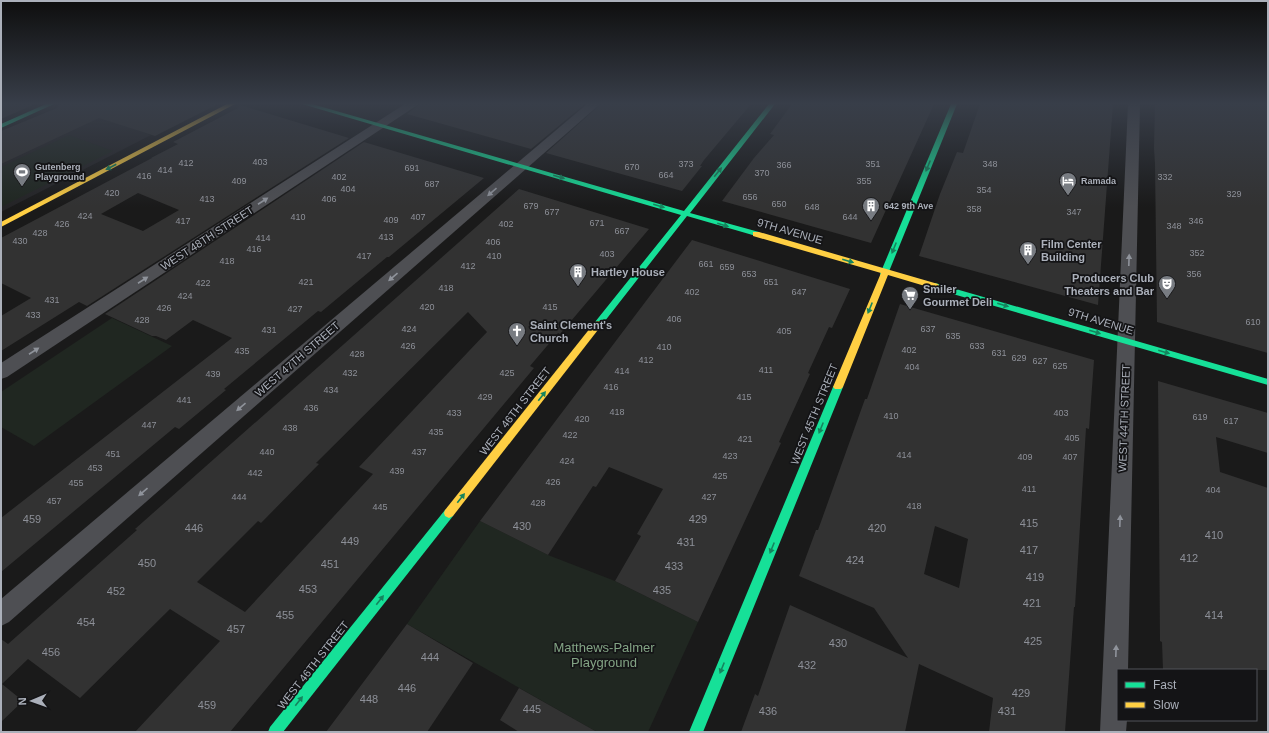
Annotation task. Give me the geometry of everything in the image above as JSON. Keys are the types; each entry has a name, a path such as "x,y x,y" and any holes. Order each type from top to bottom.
{"main road":[{"path":"1,225 167,138"},
{"name":"9TH AVENUE","path":"422,138 1268,382"},
{"name":"WEST 46TH STREET","path":"275,732 745,138"},
{"name":"WEST 45TH STREET","path":"696,732 940,138"}],"street":[{"name":"WEST 48TH STREET","path":"1,372 361,138"},
{"name":"WEST 47TH STREET","path":"1,614 554,138"},
{"name":"WEST 44TH STREET","path":"1113,732 1133,138"}],"shaded area":[{"name":"Gutenberg Playground","path":"1,138 145,138 1,212"}],"green space":[{"name":"Gutenberg Playground","path":"62,138 78,138 113,151 1,207 1,167"},
{"path":"112,318 172,346 34,446 1,427 1,392"},
{"name":"Matthews-Palmer Playground","path":"480,521 548,555 615,581 698,622 648,732 597,732 407,624"}],"building":[{"path":"1,138 56,138 1,164"},
{"path":"180,138 349,138 87,306 79,302 1,351 1,316 31,298 1,283 1,238 178,144 173,142","holes":["138,193 179,210 143,231 101,214"]},
{"path":"493,138 544,138 531,149"},
{"path":"563,138 722,138 704,160 700,166 702,166 682,191 546,153"},
{"path":"771,138 918,138 871,243 722,201 754,158"},
{"path":"968,138 1110,138 1098,305 919,256 940,194 957,152 963,153"},
{"path":"1154,138 1268,138 1268,353 1157,322"},
{"path":"364,142 484,178 321,312 318,311 224,389 226,390 179,429 175,427 1,572 1,518 232,338 193,320 166,340 152,336 105,314"},
{"path":"519,189 649,229 560,334 558,333 530,366 534,368 230,732 135,732 220,641 170,609 80,698 28,659 2,684 23,701 1,722 1,639 8,644 137,530 135,529","holes":["468,312 487,332 359,467 373,474 245,612 197,582 258,521 261,523 319,464 316,463"]},
{"path":"692,240 850,289 832,328 829,327 808,373 810,374 779,442 781,443 698,622 615,581 641,536 637,534 663,489 609,467 596,487 593,486 548,555 480,521"},
{"path":"900,304 1094,360 1089,429 1086,428 1075,607 1065,732 989,732 993,698 919,664 905,732 741,732 755,694 758,696 790,605 908,658 874,608 799,576 816,530 818,530 865,399 867,399","holes":["935,526 968,539 959,588 924,574"]},
{"path":"1158,381 1268,413 1268,453 1216,437 1220,472 1268,488 1268,670 1163,669 1162,642 1160,641"},
{"path":"407,624 473,663 427,732 326,732"},
{"path":"519,688 597,732 519,732 500,720"}],"traffic: fast":[{"path":"424,138 756,234"},
{"path":"598,324 745,138"},
{"path":"884,274 940,138"},
{"path":"935,286 1268,382"},
{"path":"696,732 838,387"},
{"path":"275,732 449,513"}],"traffic: slow":[{"path":"1,225 167,138"},
{"path":"756,234 935,286"},
{"path":"838,387 884,274"},
{"path":"449,513 598,324"}],"place":[{"name":"Gutenberg Playground","path":"22,187"},
{"name":"Ramada","path":"1068,196"},
{"name":"642 9th Ave","path":"871,221"},
{"name":"Film Center Building","path":"1028,265"},
{"name":"Hartley House","path":"578,287"},
{"name":"Producers Club Theaters and Bar","path":"1167,299"},
{"name":"Smiler Gourmet Deli","path":"910,310"},
{"name":"Saint Clement's Church","path":"517,346"}]}
